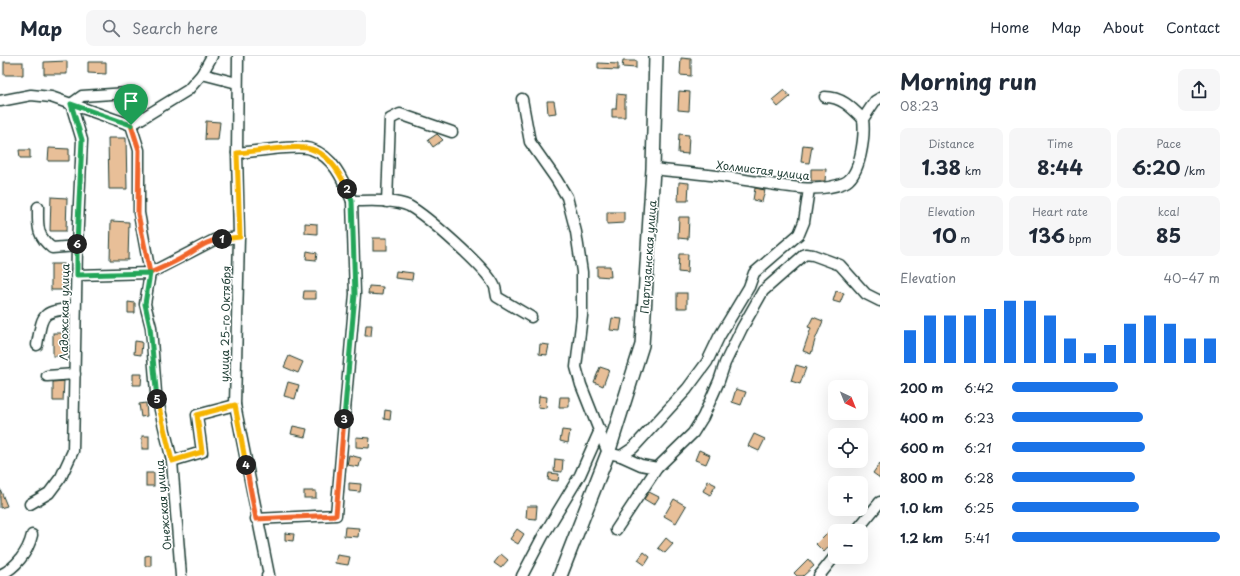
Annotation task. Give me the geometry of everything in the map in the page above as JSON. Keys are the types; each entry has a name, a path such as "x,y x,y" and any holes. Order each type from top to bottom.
{"main road":[{"name":"Партизанская улица","path":"560,576 614,455 642,345 653,169 656,56"}],"street":[{"path":"0,101 31,94 51,97 131,125 188,90 202,74 212,56"},
{"name":"улица 25-го Октября","path":"238,56 237,153 240,237 235,405 268,576"},
{"path":"202,74 237,83"},
{"path":"71,104 82,96 127,92"},
{"path":"825,97 832,97 848,103 863,119 878,100"},
{"path":"522,99 530,142 556,179 567,198 576,232 582,272 582,316 576,367 581,385 600,430 614,455 641,465 657,468"},
{"path":"878,100 880,111"},
{"name":"Ладожская улица","path":"30,504 49,493 61,477 73,451 77,246 82,140 71,104"},
{"path":"387,202 390,119 400,114 452,132"},
{"name":"Холмистая улица","path":"653,169 809,189 845,183 854,173 859,160 865,132 863,119"},
{"name":"Онежская улица","path":"131,125 139,150 138,214 150,273 145,304 150,327 156,393 172,461 181,576"},
{"path":"237,153 311,148 333,164 342,178 352,201 355,294 336,515 256,519"},
{"path":"614,455 633,448 687,389 707,362 719,337 749,287 754,273 799,234 804,222 809,189"},
{"path":"352,201 387,202 408,206 428,220 479,265 494,285 497,296 531,317"},
{"path":"38,207 38,231 43,241 52,248 77,246"},
{"path":"77,275 150,273 184,257 207,242 240,237"},
{"path":"616,530 657,468 693,433 703,417 719,381 725,363 763,291 805,254 813,255 840,265 866,294 880,301"},
{"path":"38,345 41,320 45,314 54,310 76,308"},
{"path":"47,376 75,374"},
{"path":"172,461 202,452 197,415 235,405"},
{"path":"522,576 543,536 580,475 600,430"},
{"path":"862,524 880,502"},
{"path":"0,575 9,571 29,548 32,536"},
{"path":"819,576 829,564"}],"building":[{"path":"681,58 691,59 691,76 680,75"},
{"path":"67,61 67,74 44,74 44,62"},
{"path":"623,61 636,61 636,68 622,67"},
{"path":"4,62 23,62 23,75 4,75"},
{"path":"88,62 106,62 106,74 88,73"},
{"path":"598,63 618,64 618,70 598,69"},
{"path":"784,90 790,97 778,107 772,100"},
{"path":"679,91 690,92 689,111 678,110"},
{"path":"617,94 625,95 625,117 612,117 612,109 616,109"},
{"path":"547,101 554,101 556,113 548,114"},
{"path":"206,121 220,122 218,140 205,140"},
{"path":"437,134 443,140 433,147 428,140"},
{"path":"679,134 689,135 688,154 678,153"},
{"path":"108,138 126,138 127,189 109,189"},
{"path":"803,145 812,146 809,163 801,162"},
{"path":"49,148 69,149 69,161 48,161"},
{"path":"19,150 30,150 30,158 20,158"},
{"path":"811,169 826,169 825,181 811,181"},
{"path":"679,182 689,183 688,201 678,201"},
{"path":"755,188 765,190 762,202 753,200"},
{"path":"51,197 67,198 66,231 50,231"},
{"path":"607,212 624,212 624,223 607,224"},
{"path":"679,217 689,217 688,239 678,238"},
{"path":"111,221 129,222 128,260 110,260"},
{"path":"305,223 317,224 317,234 305,233"},
{"path":"373,238 387,238 387,250 373,250"},
{"path":"307,251 317,253 316,260 306,259"},
{"path":"679,254 688,254 687,273 678,272"},
{"path":"51,264 64,264 64,290 51,290"},
{"path":"597,266 610,266 611,277 597,276"},
{"path":"396,271 413,273 412,280 395,278"},
{"path":"369,286 383,287 382,295 368,294"},
{"path":"304,291 316,291 316,299 303,299"},
{"path":"836,291 844,293 840,303 833,301"},
{"path":"677,293 687,293 687,308 677,308"},
{"path":"128,302 135,303 135,313 128,313"},
{"path":"813,317 823,321 811,354 803,351 811,328 808,327"},
{"path":"612,318 622,319 620,331 610,330"},
{"path":"366,325 372,325 371,336 365,336"},
{"path":"53,333 64,333 64,356 53,356"},
{"path":"135,341 142,342 141,355 134,354"},
{"path":"540,344 549,345 547,355 539,354"},
{"path":"289,356 303,362 298,373 284,367"},
{"path":"796,365 806,368 800,384 791,381"},
{"path":"600,367 609,370 603,386 594,382"},
{"path":"133,374 142,374 141,385 133,385"},
{"path":"64,381 63,401 53,401 53,382"},
{"path":"288,382 299,385 295,399 284,396"},
{"path":"736,389 746,392 741,405 732,402"},
{"path":"539,396 547,397 546,408 538,407"},
{"path":"560,397 569,397 569,407 559,407"},
{"path":"146,403 147,416 141,417 139,404"},
{"path":"385,410 391,411 390,420 384,419"},
{"path":"293,426 307,429 305,437 291,434"},
{"path":"562,430 570,431 568,443 560,441"},
{"path":"754,434 765,439 759,451 748,446"},
{"path":"142,436 149,436 149,449 142,449"},
{"path":"356,437 370,438 369,448 356,447"},
{"path":"699,450 710,455 706,464 695,460"},
{"path":"349,455 361,458 359,467 347,465"},
{"path":"555,459 563,460 562,472 554,471"},
{"path":"880,463 880,478 873,473"},
{"path":"146,473 154,473 154,486 146,486"},
{"path":"549,473 559,474 558,481 548,480"},
{"path":"708,481 716,485 710,495 703,491"},
{"path":"349,483 361,484 360,492 349,491"},
{"path":"0,489 7,506 0,508"},
{"path":"304,491 316,491 316,498 304,498"},
{"path":"649,492 659,497 654,505 644,499"},
{"path":"674,499 686,506 676,523 664,516"},
{"path":"527,506 537,506 536,519 526,518"},
{"path":"345,527 359,528 358,537 344,536"},
{"path":"517,529 524,534 518,544 510,539"},
{"path":"828,532 828,548 824,552 816,544"},
{"path":"285,533 294,534 293,541 285,540"},
{"path":"666,538 673,544 665,553 658,548"},
{"path":"644,552 650,557 645,565 638,560"},
{"path":"501,554 508,560 501,568 494,563"},
{"path":"151,555 151,566 145,566 145,556"},
{"path":"337,555 350,557 348,565 335,563"},
{"path":"808,559 814,566 803,576 797,576 794,573"}],"route":[{"path":"131,125 71,104 82,140 77,275 150,273 145,304 150,327 156,393 172,461 202,452 197,415 235,405 256,519 336,515 355,294 352,201 342,178 333,164 311,148 237,153 240,237 214,240 200,245 184,257 150,273 138,214 139,150 131,125"}]}
